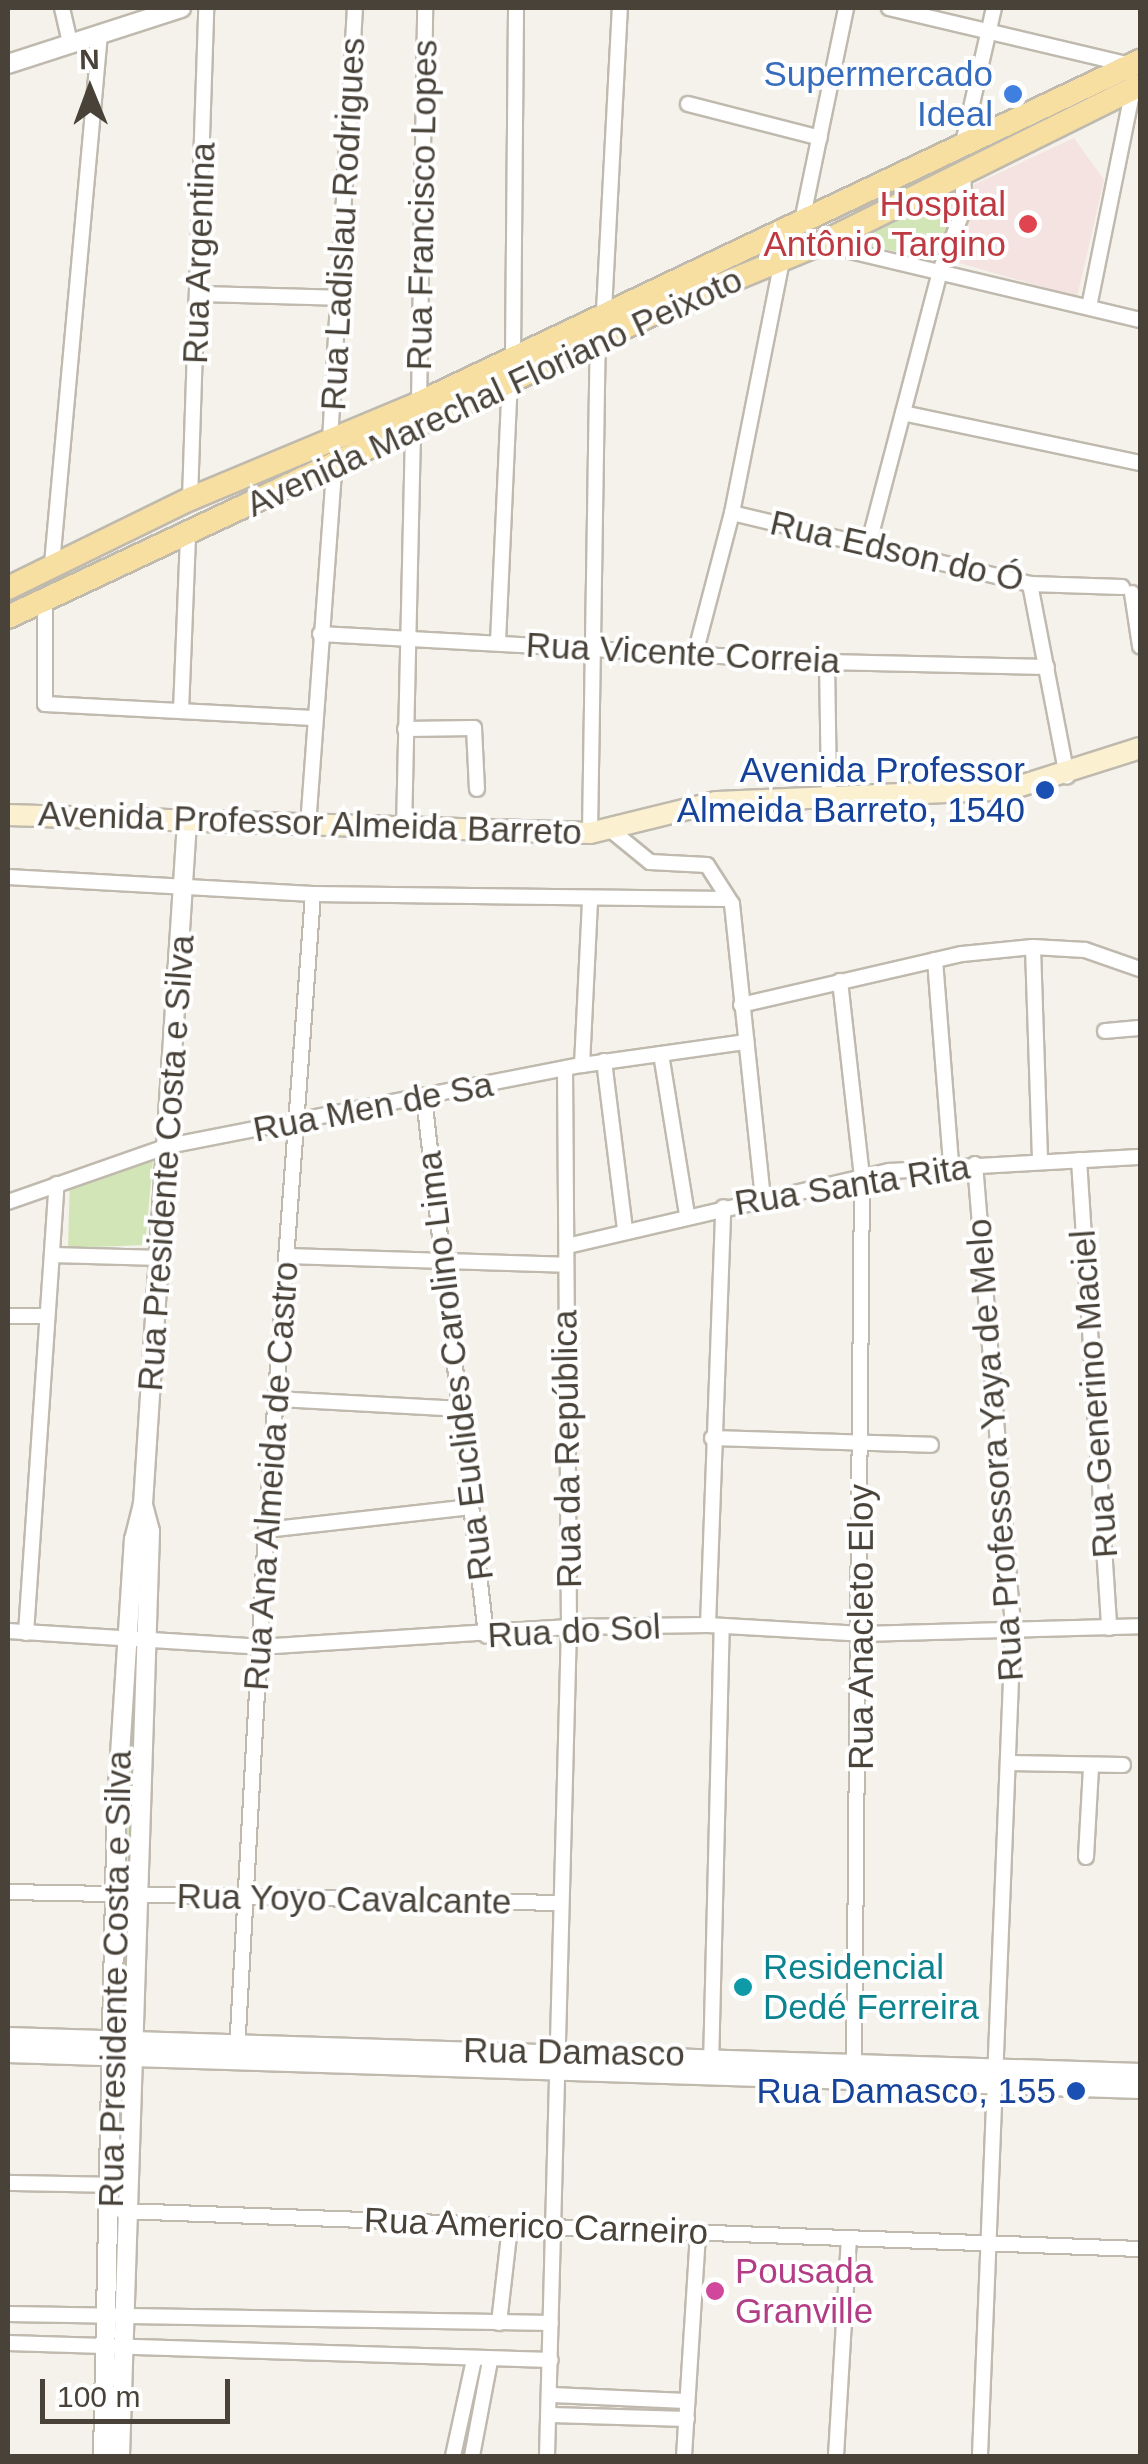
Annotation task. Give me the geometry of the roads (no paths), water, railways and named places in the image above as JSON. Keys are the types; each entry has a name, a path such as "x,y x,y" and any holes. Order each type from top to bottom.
{"main road":[{"name":"Avenida Marechal Floriano Peixoto","path":"8,617 188,535 419,403 604,311 802,222 963,143 1136,75"},
{"name":"Avenida Marechal Floriano Peixoto","path":"8,588 190,498 333,450 413,430 964,175 1136,75"},
{"name":"Avenida Professor Almeida Barreto","path":"8,814 590,833 612,831 716,802 1011,789 1067,776 1140,748"}],"street":[{"path":"62,8 70,43"},
{"path":"8,64 181,8"},
{"name":"Rua Argentina","path":"190,498 200,294 206,8"},
{"name":"Rua Ladislau Rodrigues","path":"308,826 333,450 354,8"},
{"name":"Rua Francisco Lopes","path":"419,403 425,8"},
{"path":"513,355 516,8"},
{"path":"604,311 620,8"},
{"path":"802,222 846,8"},
{"path":"888,8 989,29 1136,75 1089,307"},
{"path":"963,143 994,8"},
{"path":"52,564 100,33"},
{"path":"688,104 820,138"},
{"path":"868,546 940,271 959,224 964,175"},
{"path":"820,244 1140,320"},
{"path":"695,654 732,513 782,260"},
{"path":"200,294 339,298"},
{"path":"590,833 598,342"},
{"path":"498,642 510,382"},
{"path":"902,413 1140,463"},
{"path":"404,829 413,430"},
{"name":"Rua Edson do Ó","path":"732,513 1030,584 1127,590 1140,646"},
{"path":"181,711 188,535"},
{"path":"1030,584 1067,776"},
{"path":"46,599 45,704 313,718"},
{"name":"Rua Vicente Correia","path":"320,634 826,662 1047,666"},
{"path":"826,662 829,796"},
{"path":"406,729 474,728 478,790"},
{"name":"Rua Presidente Costa e Silva","path":"120,2456 126,2318 120,2211 123,2047 116,1895 126,1640 144,1504 187,822"},
{"path":"612,831 650,862 708,864 728,899 739,944 741,1005 764,1196"},
{"path":"8,878 313,894 728,899"},
{"name":"Rua Ana Almeida de Castro","path":"237,2051 266,1530 313,894"},
{"path":"582,1065 590,899"},
{"path":"741,1005 1011,944 1085,950 1140,969"},
{"path":"1037,946 1040,1159"},
{"path":"935,960 952,1165"},
{"name":"Rua Anacleto Eloy","path":"840,981 862,1177 862,1634 854,2069"},
{"path":"1105,1031 1140,1028"},
{"name":"Rua Men de Sa","path":"8,1202 168,1146 604,1061 746,1042"},
{"path":"661,1054 688,1214"},
{"path":"604,1061 625,1230"},
{"name":"Rua da República","path":"547,2456 552,2395 550,2323 569,1627 565,1070"},
{"name":"Rua Euclides Carolino Lima","path":"424,1098 486,1634"},
{"name":"Rua Santa Rita","path":"568,1246 764,1196 862,1177 952,1165 1140,1157"},
{"name":"Rua Generino Maciel","path":"1079,1160 1109,1628"},
{"name":"Rua Professora Yaya de Melo","path":"976,1164 1013,1630 992,2244 980,2456"},
{"path":"26,1633 57,1184"},
{"path":"8,1192 8,1202"},
{"path":"711,2064 715,1626 712,1438 723,1206"},
{"path":"52,1255 161,1258"},
{"path":"286,1256 566,1265"},
{"path":"8,1316 46,1316"},
{"path":"277,1399 460,1409"},
{"path":"712,1438 862,1446 931,1445"},
{"name":"Rua Presidente Costa e Silva","path":"103,2456 106,2317 120,2211 112,2185 138,1895 150,1523 144,1504"},
{"path":"266,1530 471,1507"},
{"name":"Rua do Sol","path":"8,1631 259,1646 569,1627 715,1626 862,1634 1140,1626"},
{"path":"1010,1762 1123,1766"},
{"path":"1086,1857 1091,1767"},
{"name":"Rua Yoyo Cavalcante","path":"8,1892 246,1894 562,1904"},
{"name":"Rua Damasco","path":"8,2037 123,2047 995,2075 1140,2089"},
{"name":"Rua Damasco","path":"8,2053 123,2047"},
{"name":"Rua Damasco","path":"995,2075 1140,2073"},
{"path":"8,2183 112,2185"},
{"name":"Rua Americo Carneiro","path":"120,2211 1140,2249"},
{"path":"498,2323 510,2226"},
{"path":"684,2456 698,2232"},
{"path":"836,2456 849,2238"},
{"path":"8,2314 550,2323"},
{"path":"8,2343 551,2360"},
{"path":"453,2456 482,2360"},
{"path":"472,2456 482,2360"},
{"path":"552,2395 686,2400"},
{"path":"551,2415 686,2419"}],"place":[{"name":"Supermercado Ideal","path":"1013,94"},
{"name":"Hospital Antônio Targino","path":"1028,224"},
{"name":"Avenida Professor Almeida Barreto, 1540","path":"1045,790"},
{"name":"Residencial Dedé Ferreira","path":"743,1987"},
{"name":"Rua Damasco, 155","path":"1076,2091"},
{"name":"Pousada Granville","path":"715,2291"}]}
